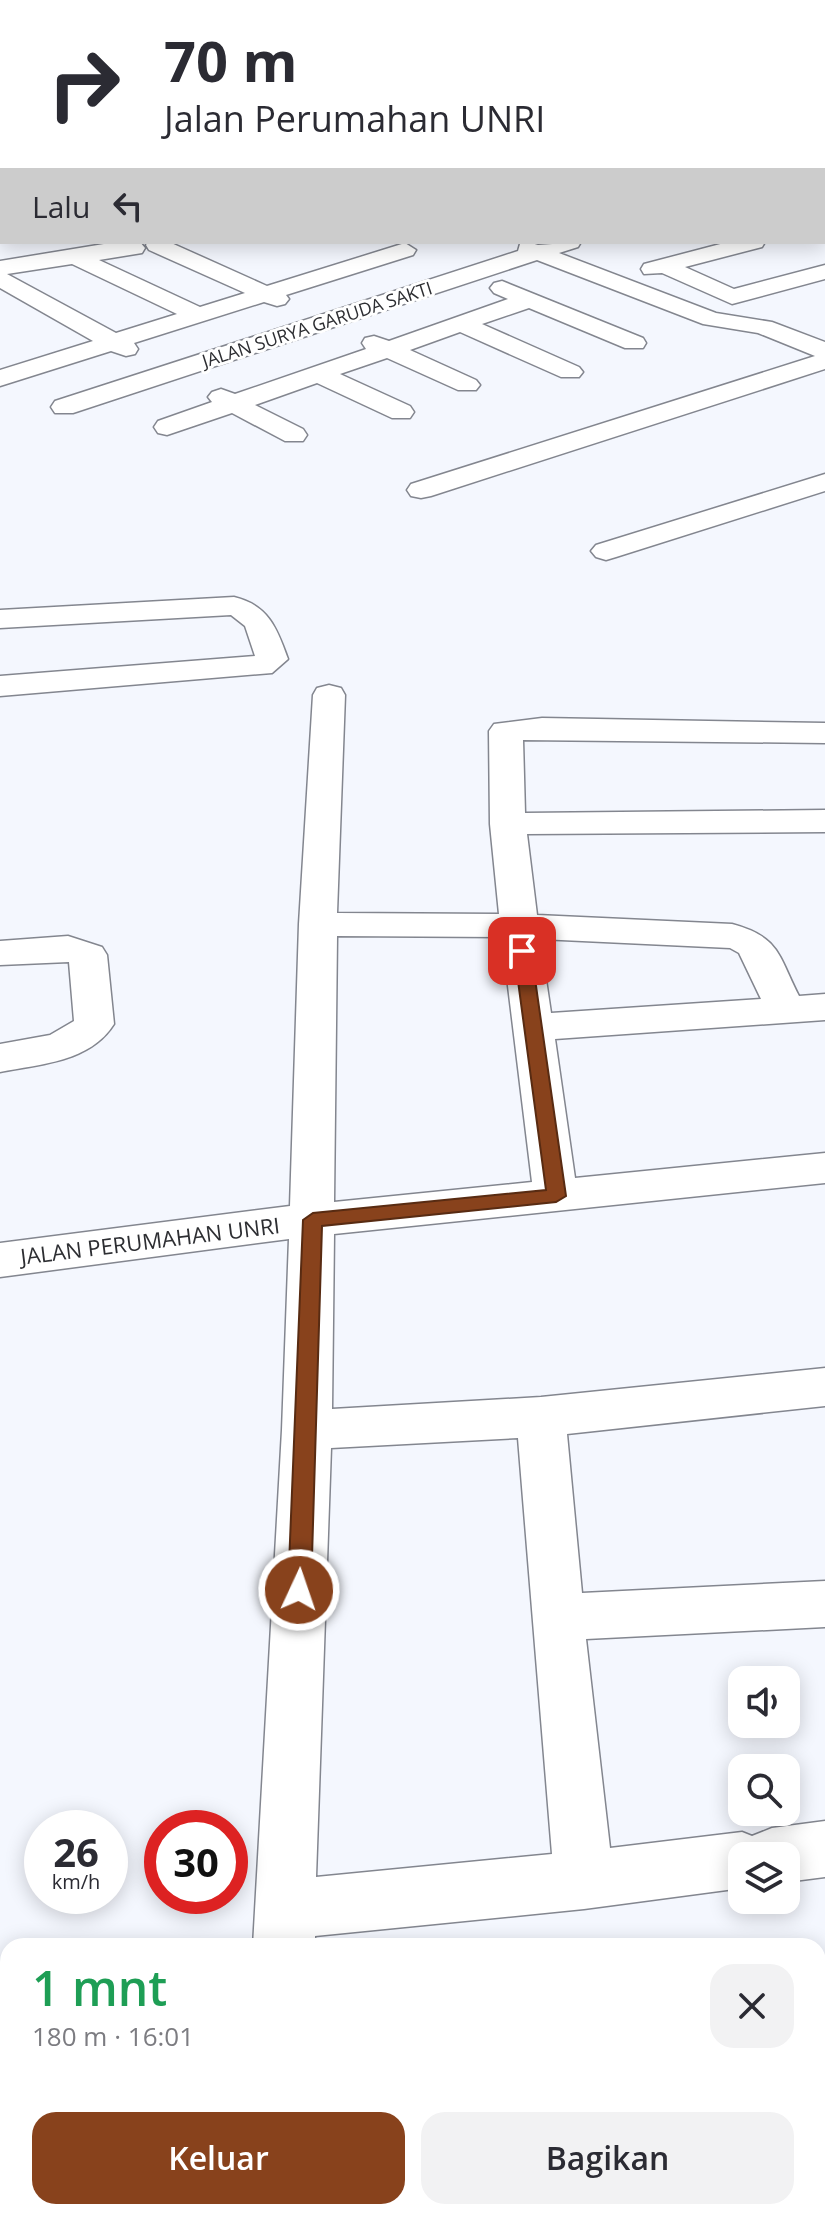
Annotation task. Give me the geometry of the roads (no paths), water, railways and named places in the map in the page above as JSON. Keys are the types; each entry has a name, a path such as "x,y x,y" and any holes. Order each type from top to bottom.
{"street":[{"path":"0,268 147,244 265,293 467,385"},
{"path":"514,244 711,319 763,327 825,351"},
{"name":"JALAN SURYA GARUDA SAKTI","path":"64,407 563,244"},
{"path":"0,378 265,293 396,246 634,343"},
{"path":"608,281 664,266 763,252 818,274"},
{"path":"75,257 198,315"},
{"path":"664,266 732,297 818,274"},
{"path":"0,279 111,342 294,435"},
{"path":"167,427 528,300"},
{"path":"462,324 570,372"},
{"path":"12,354 35,367"},
{"path":"421,490 825,361"},
{"path":"319,374 401,412"},
{"path":"606,551 825,482"},
{"path":"0,619 224,605 242,608 258,620 272,659 261,666 0,686"},
{"path":"131,611 144,673"},
{"path":"329,695 318,924 307,1430 284,1927 584,1880 728,1862"},
{"path":"556,1196 519,926 508,824 504,738 510,730 825,733"},
{"path":"508,824 825,821"},
{"path":"318,924 519,926 741,938 755,947 805,1008"},
{"path":"0,953 68,948 88,955 94,1024 88,1033 76,1040 0,1058"},
{"path":"533,1027 805,1008"},
{"name":"JALAN PERUMAHAN UNRI","path":"0,1260 313,1220 825,1168"},
{"path":"307,1430 541,1417 825,1387"},
{"path":"541,1417 557,1617 584,1880"},
{"path":"557,1617 825,1604"},
{"path":"800,1852 825,1849"}]}
